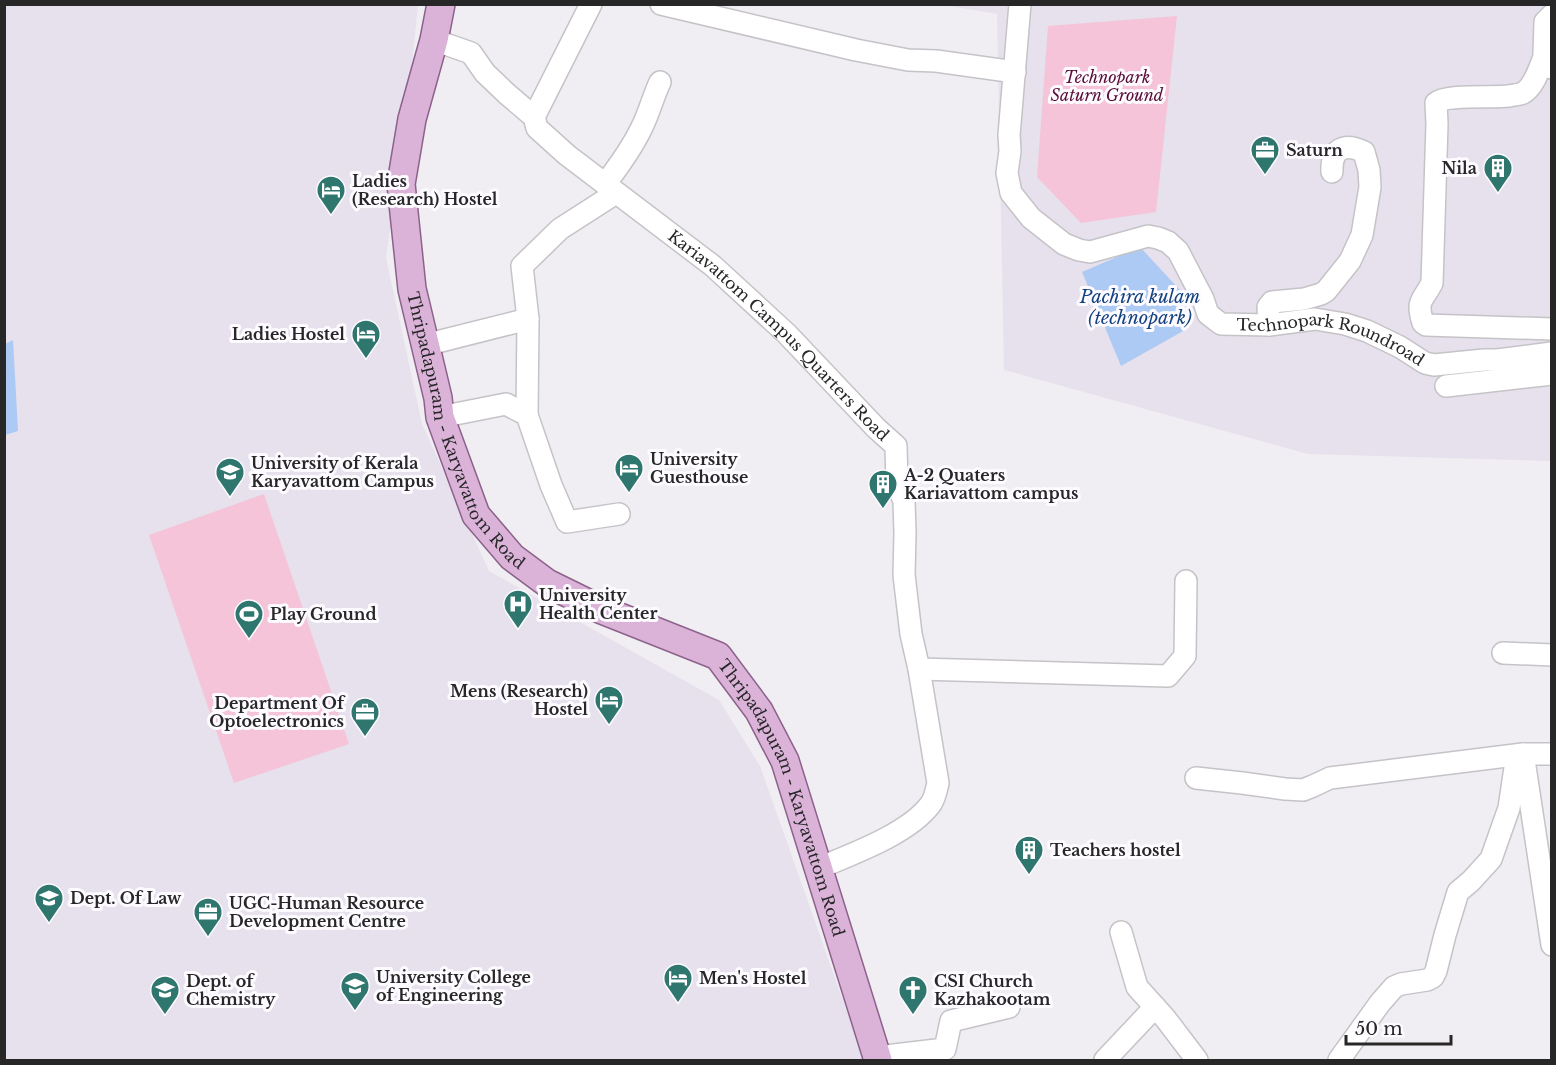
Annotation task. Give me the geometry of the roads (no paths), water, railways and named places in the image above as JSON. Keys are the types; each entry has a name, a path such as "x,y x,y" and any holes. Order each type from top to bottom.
{"main road":[{"name":"Thripadapuram - Karyavattom Road","path":"441,4 412,119 400,184 412,289 438,398 440,417 476,515 512,557 547,583 602,610 718,656 759,711 784,761 878,1059"}],"street":[{"path":"534,117 591,4"},
{"path":"661,4 908,60 936,61 1015,72"},
{"name":"Technopark Roundroad","path":"1020,4 1007,173 1011,193 1031,218 1064,244 1090,252 1148,236 1168,242 1178,250 1203,299 1208,314 1221,324 1269,326 1315,319 1345,324 1367,331 1400,347 1425,363 1434,365 1551,353"},
{"path":"1551,15 1545,22 1548,63 1522,94 1453,98 1440,100 1436,104 1432,283 1419,307 1421,320 1426,325 1551,329"},
{"name":"Kariavattom Campus Quarters Road","path":"434,39 471,53 486,73 534,117 537,128 567,155 714,266 787,334 896,446 897,484 904,501 904,575 911,634 938,783 930,806 912,822 878,843 819,868"},
{"path":"619,514 567,522 551,485 527,415 528,319 522,266 560,229 610,189 642,127 660,82"},
{"path":"1269,326 1268,307 1272,302 1304,299 1326,291 1350,261 1362,235 1370,187 1369,170 1364,152 1356,148 1343,148 1332,160 1332,172"},
{"path":"425,345 528,319"},
{"path":"1446,386 1551,374"},
{"path":"440,417 506,404 527,415"},
{"path":"919,669 1168,676 1185,656 1186,581"},
{"path":"1503,653 1551,655"},
{"path":"1196,778 1303,790 1330,778 1523,754 1551,754"},
{"path":"1523,754 1550,921 1551,945"},
{"path":"1339,1060 1394,987 1427,980 1433,976 1458,892 1491,859 1509,808 1516,761 1523,754"},
{"path":"1121,932 1137,987 1197,1060 1214,1060"},
{"path":"878,1059 945,1049 951,1021 1009,1007"},
{"path":"1105,1060 1155,1007"}],"water":[{"name":"Pachira kulam (technopark)","path":"1140,247 1180,290 1185,330 1121,366 1082,272"},
{"path":"13,340 18,431 5,435 5,344"}],"place":[{"name":"Saturn","path":"1265,176"},
{"name":"Nila","path":"1498,194"},
{"name":"Ladies (Research) Hostel","path":"331,216"},
{"name":"Ladies Hostel","path":"366,360"},
{"name":"University Guesthouse","path":"629,494"},
{"name":"University of Kerala Karyavattom Campus","path":"230,498"},
{"name":"A-2 Quaters Kariavattom campus","path":"883,510"},
{"name":"University Health Center","path":"518,630"},
{"name":"Play Ground","path":"249,640"},
{"name":"Mens (Research) Hostel","path":"609,726"},
{"name":"Department Of Optoelectronics","path":"365,738"},
{"name":"Teachers hostel","path":"1029,876"},
{"name":"Dept. Of Law","path":"49,924"},
{"name":"UGC-Human Resource Development Centre","path":"208,938"},
{"name":"Men's Hostel","path":"678,1004"},
{"name":"University College of Engineering","path":"355,1012"},
{"name":"Dept. of Chemistry","path":"165,1016"},
{"name":"CSI Church Kazhakootam","path":"913,1016"}],"park label":[{"name":"Technopark Saturn Ground","path":"1107,86"}]}
